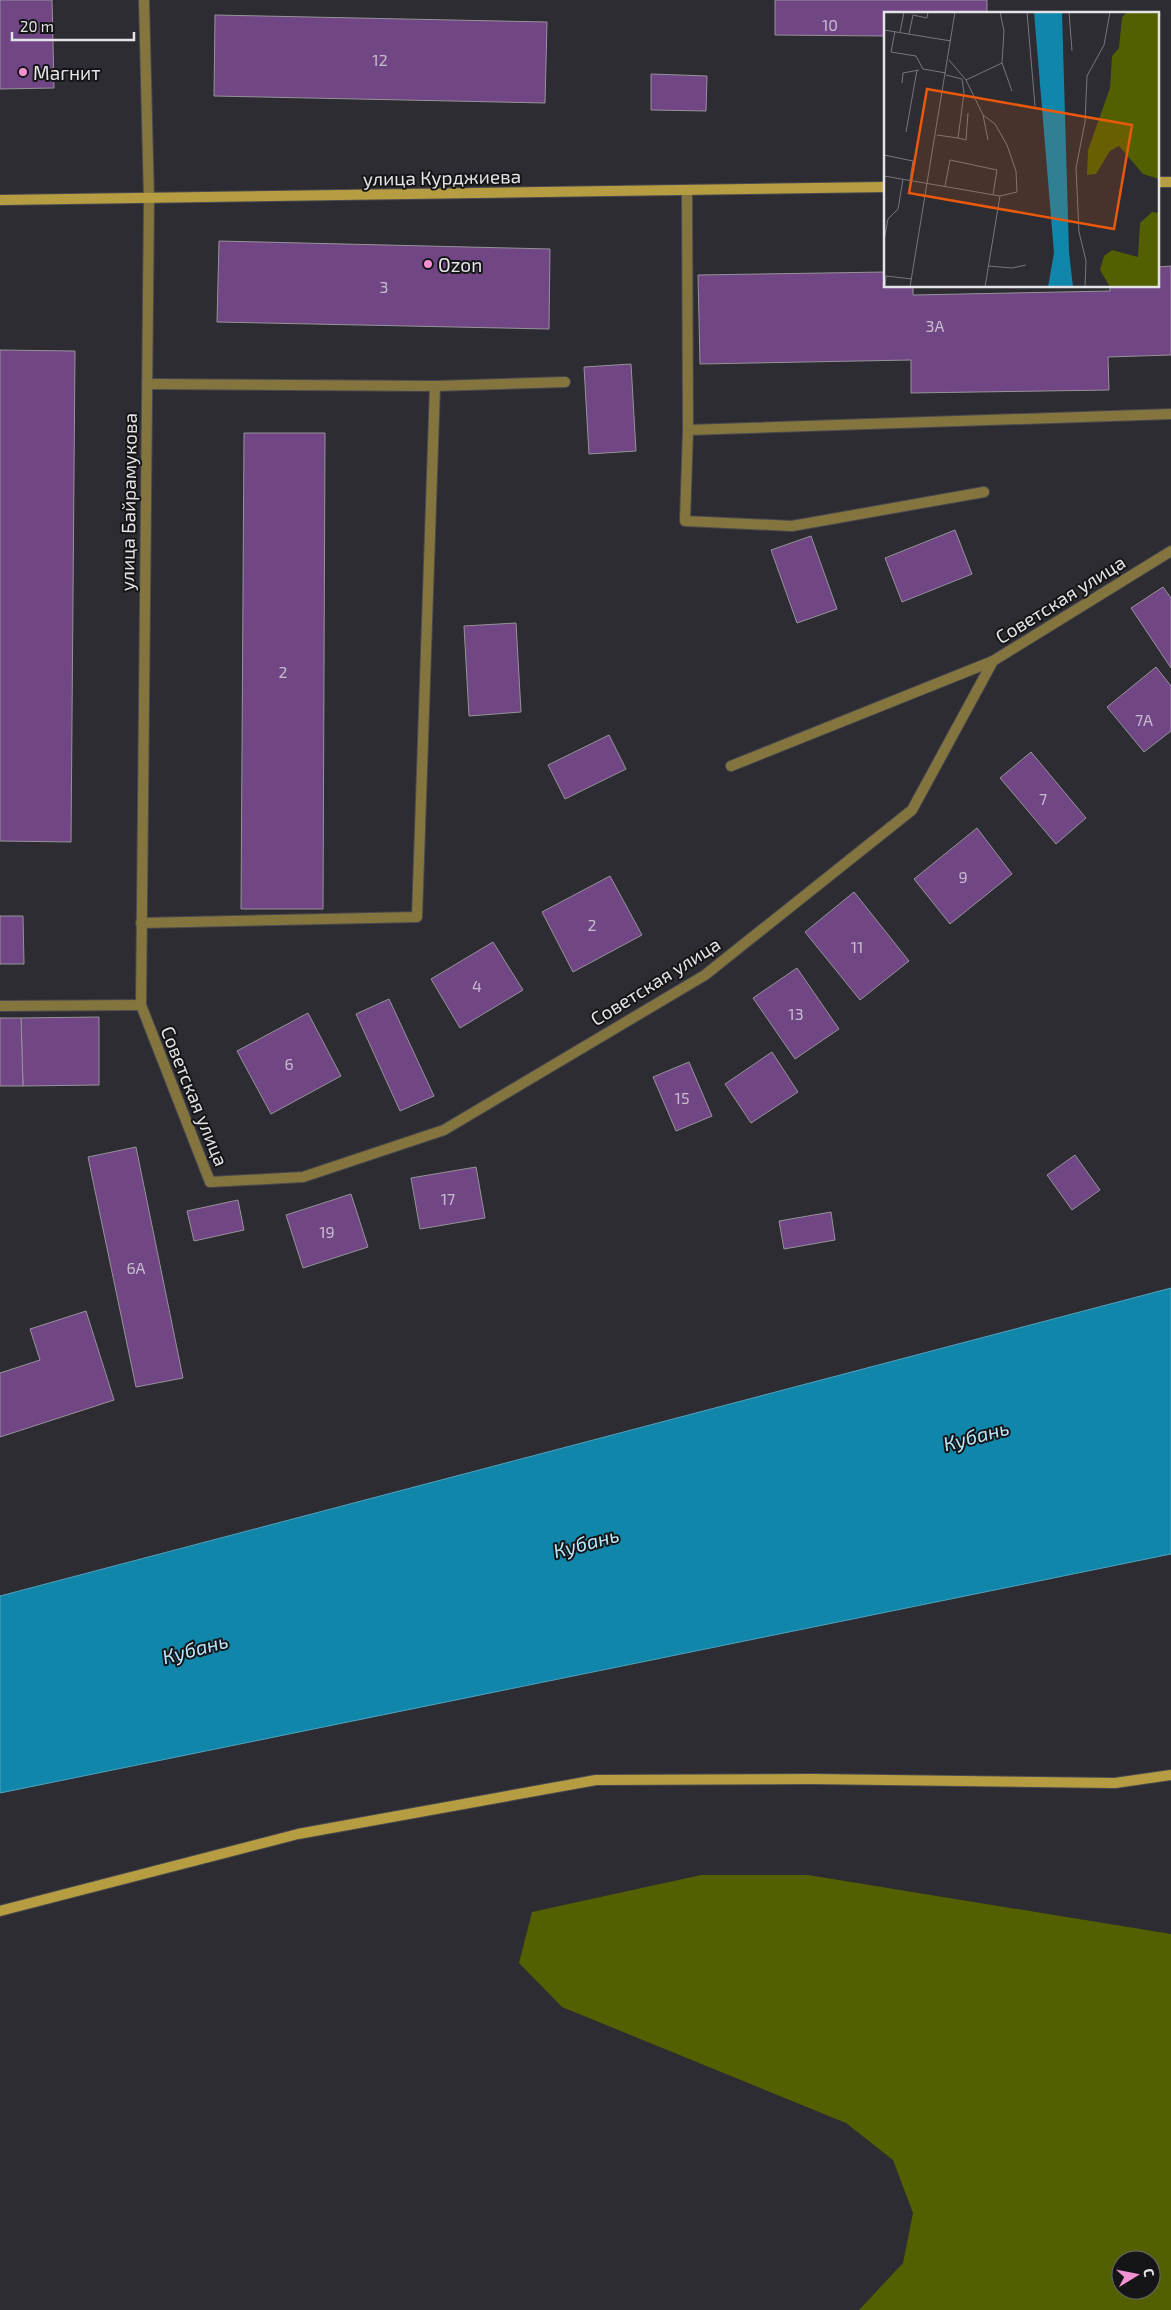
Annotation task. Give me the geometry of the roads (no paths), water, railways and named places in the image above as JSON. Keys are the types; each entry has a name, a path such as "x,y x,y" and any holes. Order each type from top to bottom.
{"street":[{"name":"улица Байрамукова","path":"140,1005 149,199 144,0"},
{"path":"1158,182 1171,182"},
{"name":"улица Курджиева","path":"0,200 884,187"},
{"path":"688,190 688,430 684,521 792,526 984,492"},
{"path":"147,384 435,386 565,382"},
{"path":"141,923 417,917 435,386"},
{"path":"688,430 1171,414"},
{"name":"Советская улица","path":"140,1005 210,1182 303,1176 444,1130 705,975 912,810 993,661 1171,551"},
{"path":"730,766 993,661"},
{"path":"0,1006 140,1005"},
{"path":"0,1911 298,1834 596,1780 812,1779 1115,1783 1171,1775"}],"water":[{"name":"Кубань","path":"1171,1288 1171,1554 0,1793 0,1596"}],"place":[{"name":"Магнит","path":"23,72"},
{"name":"Ozon","path":"428,264"}]}
